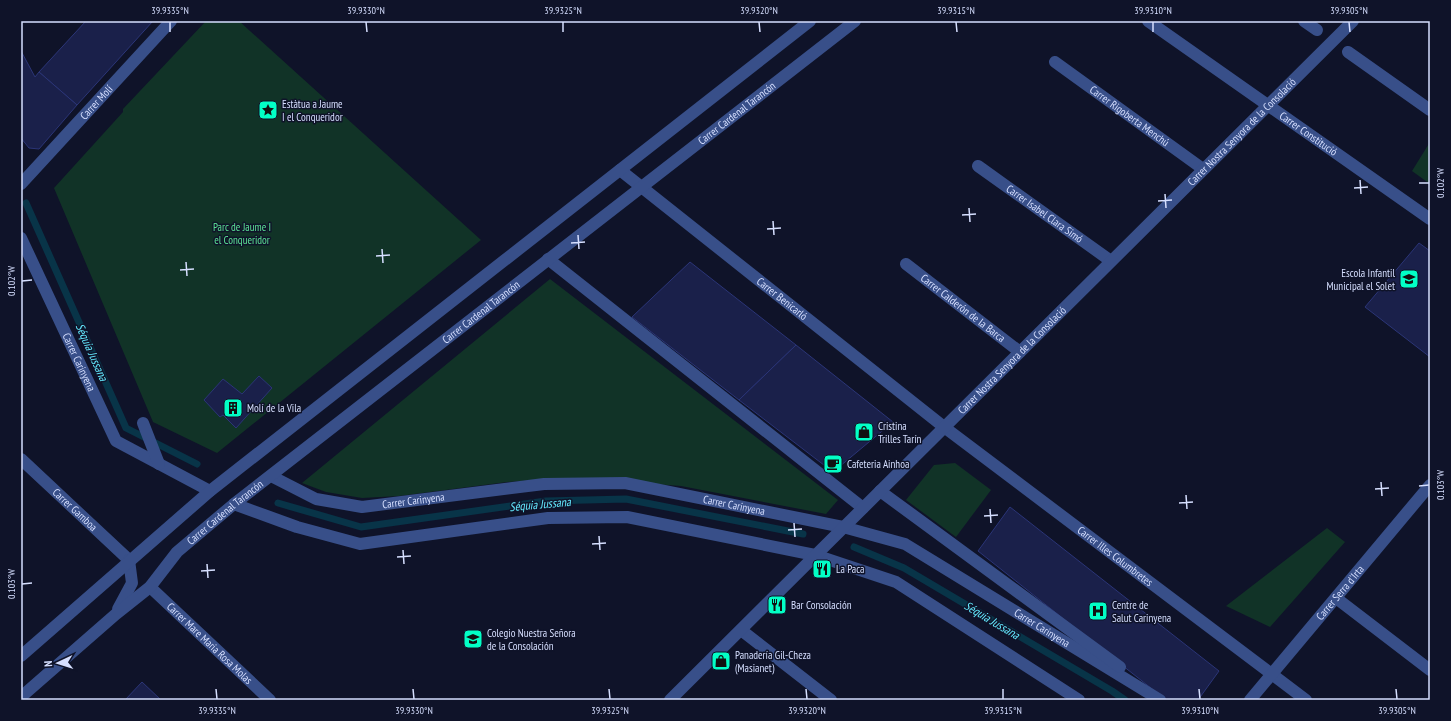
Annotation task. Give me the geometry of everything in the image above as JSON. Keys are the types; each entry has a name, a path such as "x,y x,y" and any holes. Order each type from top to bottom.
{"street":[{"name":"Carrer Molí","path":"21,184 171,21"},
{"path":"21,656 129,560 210,491 810,21"},
{"name":"Carrer Cardenal Tarancón","path":"21,698 116,614 150,587 177,552 234,504 855,21"},
{"name":"Carrer Constitució","path":"1148,21 1430,219"},
{"path":"1304,21 1317,30"},
{"name":"Carrer Nostra Senyora de la Consolació","path":"670,700 1353,21"},
{"path":"1348,52 1430,110"},
{"name":"Carrer Rigoberta Menchú","path":"1055,62 1203,169"},
{"name":"Carrer Isabel Clara Simó","path":"978,166 1111,261"},
{"name":"Carrer Benicarló","path":"620,170 944,427"},
{"name":"Carrer Carinyena","path":"21,238 116,441 157,459 210,491"},
{"path":"548,259 863,508"},
{"name":"Carrer Calderón de la Barca","path":"906,264 1020,352"},
{"path":"143,424 157,459"},
{"name":"Carrer Illes Columbretes","path":"944,427 1306,700"},
{"name":"Carrer Gamboa","path":"21,459 129,560"},
{"name":"Carrer Carinyena","path":"270,476 316,499 362,507 544,484 625,483 844,527 905,544 1160,700"},
{"name":"Carrer Carinyena","path":"880,491 1164,700"},
{"name":"Carrer Serra d'Irta","path":"1250,700 1428,491"},
{"path":"234,504 296,527 360,544 548,518 627,516 815,555 896,582 1079,700"},
{"name":"Carrer Cardenal Tarancón","path":"116,614 132,583 129,560"},
{"name":"Carrer Mare Maria Rosa Molas","path":"150,587 270,700"},
{"path":"1336,598 1430,670"},
{"path":"741,630 831,700"}],"green space":[{"name":"Parc de Jaume I el Conqueridor","path":"206,21 239,21 481,240 217,453 153,422 54,188 123,112 123,109"},
{"path":"1430,142 1430,184 1412,171"},
{"path":"550,279 838,500 826,514 681,486 587,479 547,479 507,482 399,496 362,498 326,492 302,483"},
{"path":"955,463 991,490 956,537 906,500 934,465"},
{"path":"1327,528 1345,542 1270,627 1226,606"}],"building":[{"path":"86,21 153,21 77,105 39,72"},
{"path":"21,51 35,77 39,72 77,105 39,149 29,148 21,138"},
{"name":"Escola Infantil Municipal el Solet","path":"1419,243 1430,251 1430,357 1365,307"},
{"path":"690,262 796,345 739,400 632,317"},
{"path":"796,345 893,422 833,472 739,400"},
{"name":"Molí de la Vila","path":"259,376 272,388 236,428 223,415 220,417 204,400 223,379 242,394"},
{"name":"Centre de Salut Carinyena","path":"1010,507 1219,671 1198,700 1166,700 978,551"},
{"path":"142,682 161,700 125,700"}],"waterway":[{"name":"Séquia Jussana","path":"26,203 126,428 197,464"},
{"name":"Séquia Jussana","path":"278,503 361,527 546,501 626,499 803,534"},
{"name":"Séquia Jussana","path":"854,547 904,568 1125,700"}],"place":[{"name":"Estàtua a Jaume I el Conqueridor","path":"268,110"},
{"name":"Escola Infantil Municipal el Solet","path":"1409,279"},
{"name":"Molí de la Vila","path":"233,408"},
{"name":"Cristina Trilles Tarín","path":"864,432"},
{"name":"Cafeteria Ainhoa","path":"833,464"},
{"name":"La Paca","path":"822,569"},
{"name":"Bar Consolación","path":"777,605"},
{"name":"Centre de Salut Carinyena","path":"1098,611"},
{"name":"Colegio Nuestra Señora de la Consolación","path":"473,639"},
{"name":"Panadería Gil-Cheza (Masianet)","path":"721,661"}]}
